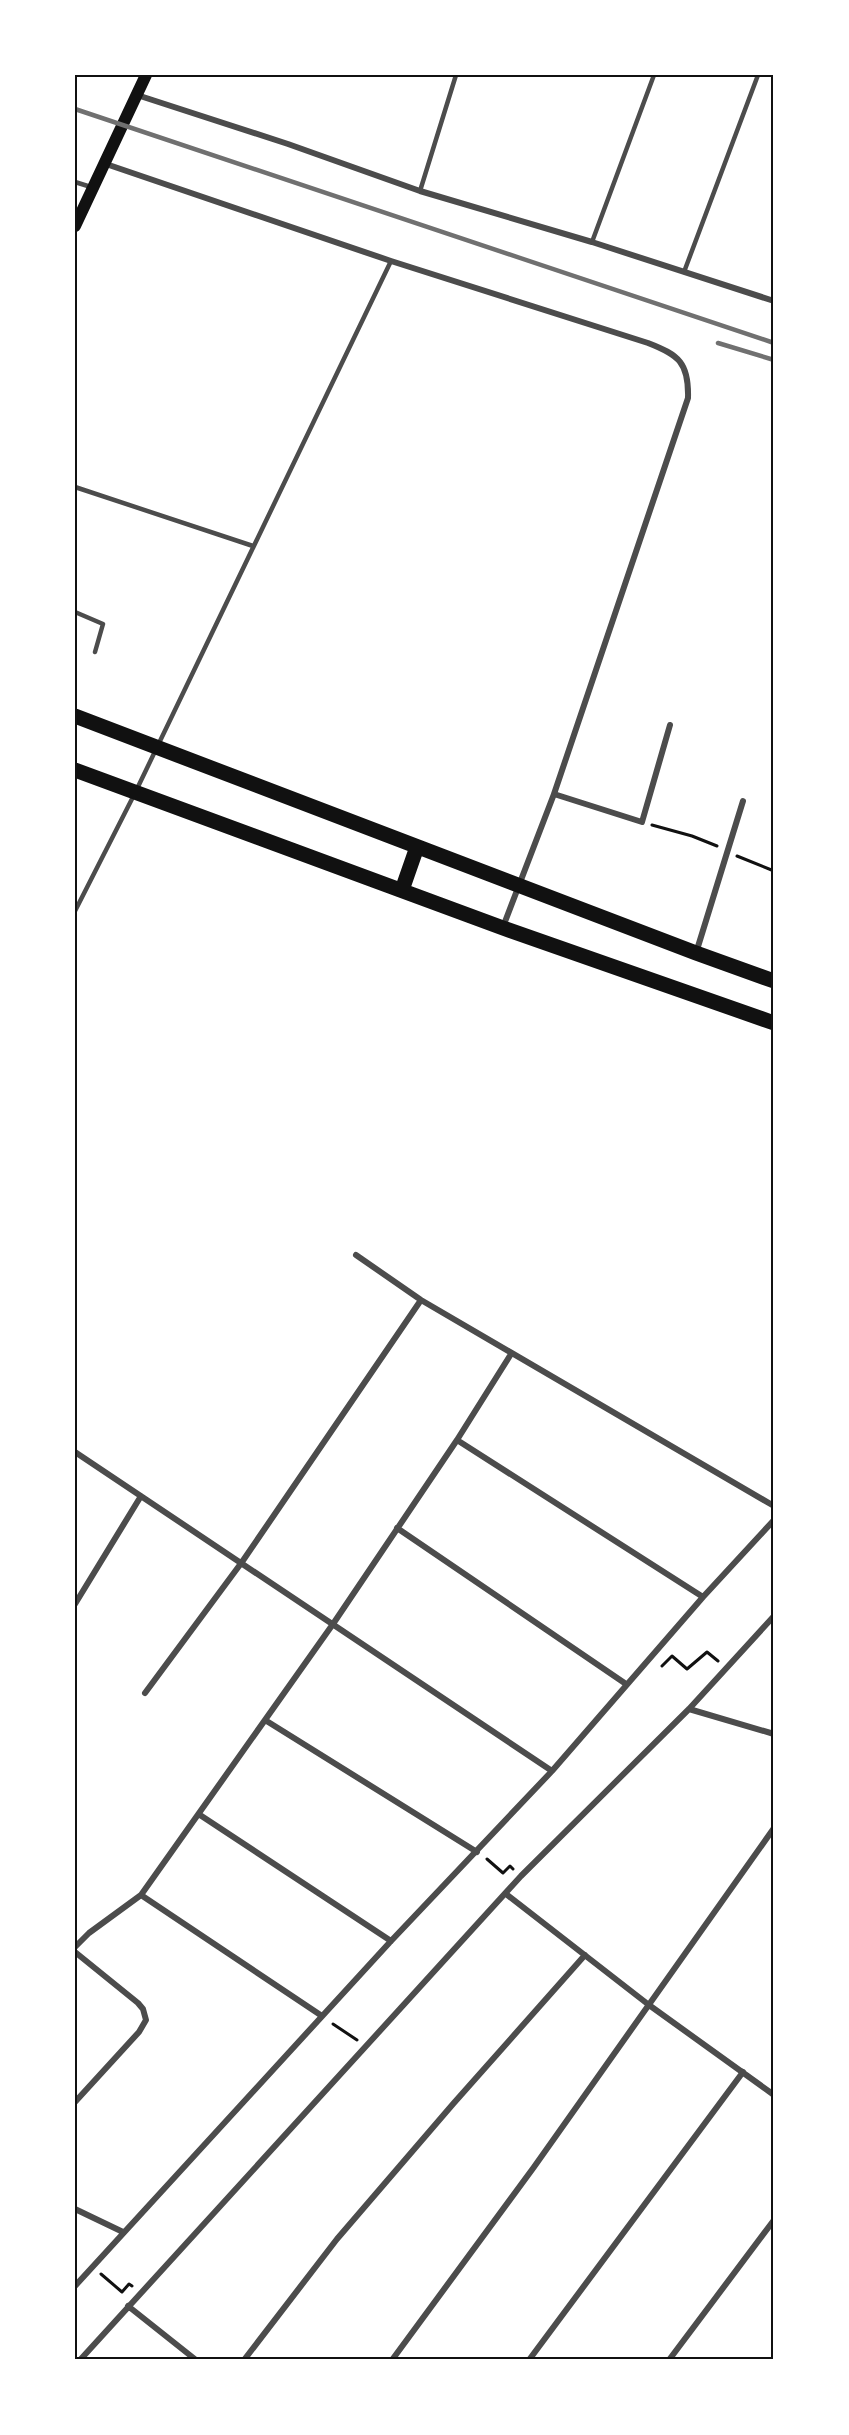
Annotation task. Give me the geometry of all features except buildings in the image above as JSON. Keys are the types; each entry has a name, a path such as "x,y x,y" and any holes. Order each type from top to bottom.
{"main road":[{"path":"75,226 146,75"},
{"path":"75,716 774,981"},
{"path":"75,770 503,928 774,1023"},
{"path":"402,890 417,847"}],"street":[{"path":"137,95 288,144 420,191 592,242 774,301"},
{"path":"106,164 391,261 648,343 667,351 684,366 689,380 688,398 554,794 503,928"},
{"path":"554,794 642,822 669,725"},
{"path":"696,953 743,801"},
{"path":"356,1255 421,1300 774,1506"},
{"path":"145,1693 242,1562 421,1300"},
{"path":"75,1947 89,1933 141,1895 200,1815 333,1624 457,1440 511,1354"},
{"path":"457,1440 703,1597"},
{"path":"75,1452 552,1771"},
{"path":"75,1604 141,1496"},
{"path":"75,2286 391,1941 552,1771 626,1684 774,1520"},
{"path":"397,1528 626,1684"},
{"path":"80,2360 506,1894 689,1709 774,1616"},
{"path":"689,1709 774,1734"},
{"path":"265,1720 477,1851"},
{"path":"200,1815 391,1941"},
{"path":"392,2360 534,2168 774,1828"},
{"path":"506,1894 650,2005 774,2095"},
{"path":"141,1895 322,2016"},
{"path":"75,1952 138,2003 143,2009 146,2020 139,2032 75,2102"},
{"path":"244,2360 337,2239 585,1955"},
{"path":"529,2360 742,2072"},
{"path":"75,2209 123,2232"},
{"path":"669,2360 774,2220"},
{"path":"128,2306 196,2360"}],"lane":[{"path":"420,191 456,75"},
{"path":"592,242 654,75"},
{"path":"684,272 758,75"},
{"path":"75,182 94,188"},
{"path":"75,911 135,793 391,261"},
{"path":"75,487 253,546"},
{"path":"75,612 103,624 95,652"}],"path":[{"path":"642,822 692,836 774,871"},
{"path":"642,1667 656,1672 672,1656 687,1670 706,1652 726,1667"},
{"path":"477,1851 503,1873 510,1866"},
{"path":"322,2016 366,2046"},
{"path":"92,2267 122,2292 129,2284"}],"railway":[{"path":"75,109 774,343"},
{"path":"718,343 774,360"}]}
